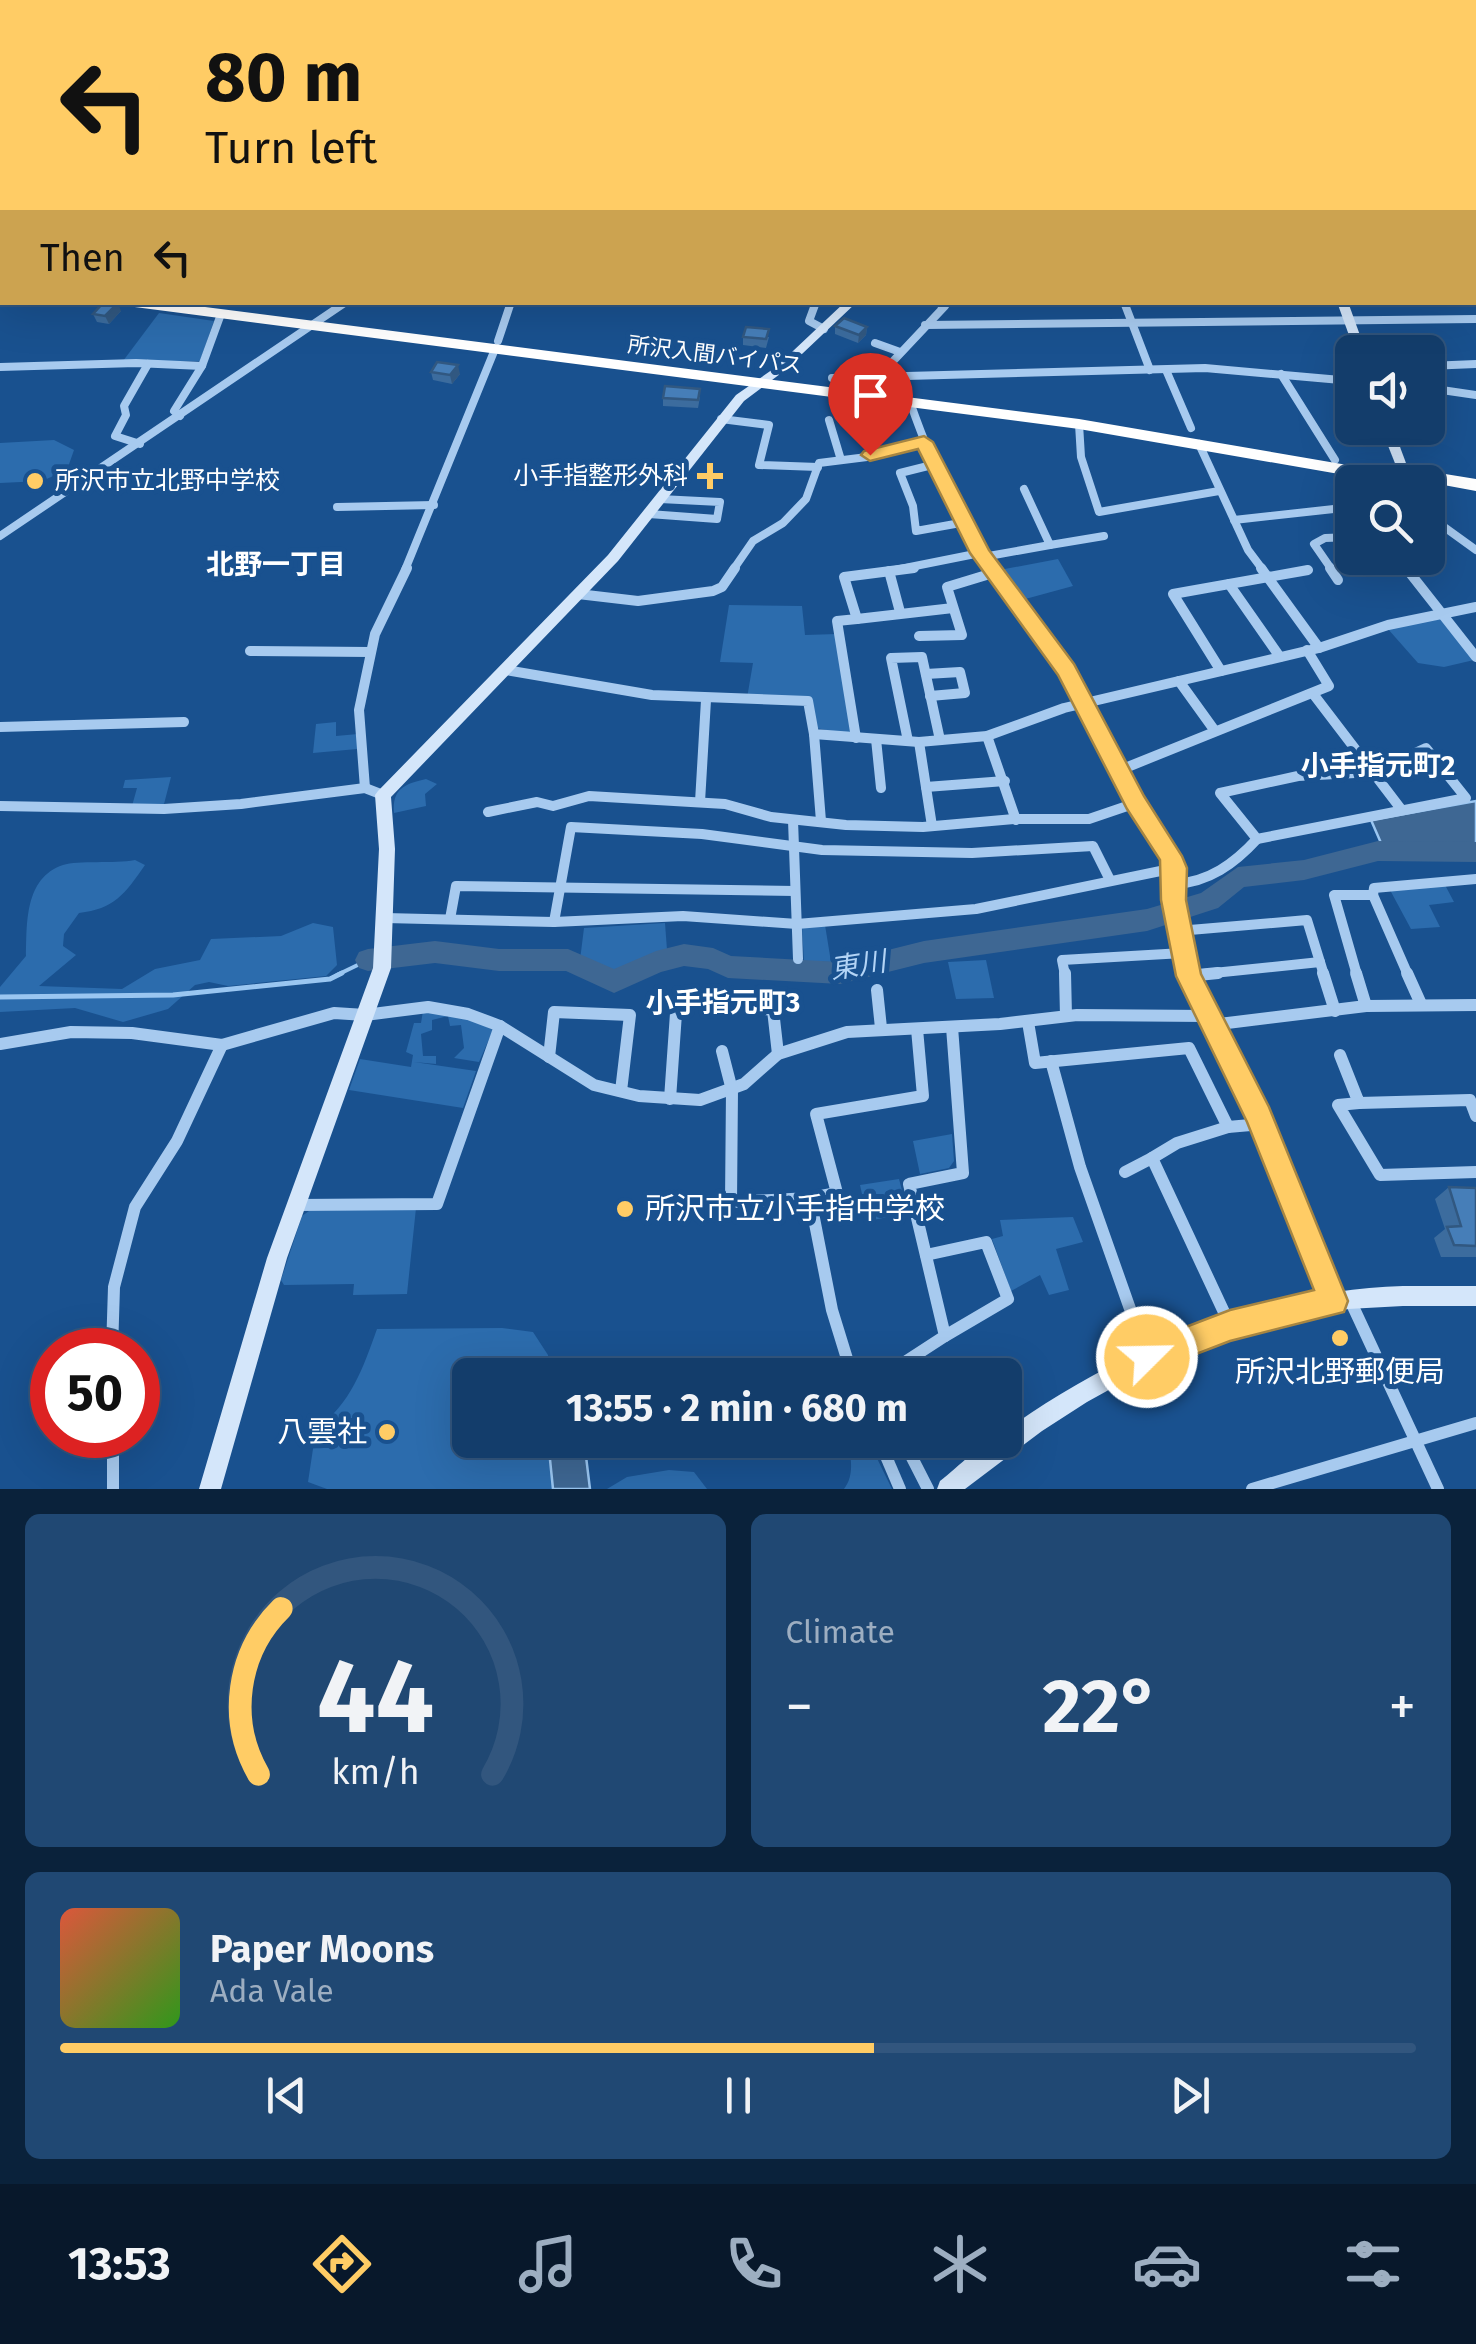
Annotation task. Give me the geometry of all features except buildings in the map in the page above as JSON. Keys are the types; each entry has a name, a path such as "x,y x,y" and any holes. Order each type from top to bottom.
{"highway":[{"name":"所沢入間バイパス","path":"150,305 314,322"},
{"name":"所沢入間バイパス","path":"210,305 314,322 762,379 1040,410 1354,465"},
{"name":"所沢入間バイパス","path":"762,379 852,396 906,395 1079,424 1195,436 1336,465"},
{"name":"所沢入間バイパス","path":"1445,483 1476,485"},
{"path":"1445,489 1476,495"}],"street":[{"path":"0,536 341,305"},
{"path":"365,788 359,710 370,652 434,504 510,305"},
{"path":"815,305 808,322 824,329"},
{"path":"210,1489 251,1339 382,968 387,849 383,795 578,594 648,514 721,418 849,305"},
{"path":"880,376 942,305"},
{"path":"1125,305 1150,370"},
{"path":"1343,305 1354,335"},
{"path":"180,416 174,412 202,366 221,314"},
{"path":"926,326 1476,319"},
{"path":"875,343 900,352"},
{"path":"140,444 115,436 126,414 124,406 148,364"},
{"path":"1445,365 1476,364"},
{"path":"0,367 202,366"},
{"path":"832,378 1205,368 1335,379"},
{"path":"1120,770 1170,754 1214,731 1314,696 1329,686 1313,649 1265,578 1234,520 1166,370"},
{"path":"1282,374 1335,460"},
{"path":"902,376 924,442 982,555 1059,658 1175,868 1177,925 1188,976 1262,1124 1342,1300 1438,1489"},
{"path":"1445,391 1476,396"},
{"path":"852,396 870,455"},
{"path":"721,418 769,425 759,465 818,468"},
{"path":"829,420 841,460"},
{"path":"1079,424 1080,457 1100,512 1219,490"},
{"path":"578,594 638,601 722,587 753,542 783,523 806,499 819,463 924,442"},
{"path":"936,464 900,473 913,506 916,530 966,522"},
{"path":"1024,489 1050,545"},
{"path":"648,514 717,519 720,502 660,499"},
{"path":"337,507 434,504"},
{"path":"1234,520 1335,509"},
{"path":"1445,528 1476,550"},
{"path":"857,618 844,577 1104,536"},
{"path":"1335,538 1314,544 1338,580"},
{"path":"1222,671 1173,594 1308,570"},
{"path":"889,571 900,612"},
{"path":"919,636 962,634 947,587 992,573"},
{"path":"1413,575 1476,657"},
{"path":"1229,584 1280,657"},
{"path":"814,734 914,741 987,736 1086,704 1476,607"},
{"path":"856,738 837,621 954,608"},
{"path":"250,650 370,652"},
{"path":"932,826 926,786 891,658 922,657 940,740"},
{"path":"506,670 652,696 808,700 821,820"},
{"path":"926,674 960,672 965,693 930,696"},
{"path":"1179,682 1214,731"},
{"path":"1314,696 1400,809"},
{"path":"700,802 706,700"},
{"path":"0,727 184,722"},
{"path":"987,736 1016,820"},
{"path":"876,739 881,788"},
{"path":"1175,884 1188,884 1236,864 1257,839 1466,798 1426,748 1374,772 1298,776 1220,793 1257,839"},
{"path":"926,786 1006,782"},
{"path":"0,806 164,808 241,804 365,788 383,795"},
{"path":"488,812 537,802 553,806 589,796 700,802 793,820 846,825 932,826 1089,819 1136,803"},
{"path":"793,820 798,959"},
{"path":"554,922 571,827 702,834 794,848 972,853 1093,846 1110,880"},
{"path":"384,918 554,922 683,916 797,924 976,910 1175,868"},
{"path":"1421,1004 1373,896 1374,888 1476,879"},
{"path":"450,919 456,886 795,891"},
{"path":"1366,1006 1334,896 1373,896"},
{"path":"1177,925 1307,920 1335,1011"},
{"path":"1066,1016 1068,989 1062,960 1183,953"},
{"path":"1188,976 1320,962"},
{"path":"876,990 881,1028"},
{"path":"670,1099 677,999 774,1010 778,1054"},
{"path":"0,1044 72,1032 132,1033 222,1045 334,1013 428,1007 468,1014 500,1026 594,1085 670,1099 700,1100 732,1090 778,1054 834,1036 881,1028 952,1027 1066,1016 1209,1020 1366,1006 1476,1005"},
{"path":"549,1057 554,1012 630,1015 621,1091"},
{"path":"1028,1022 1035,1063 1189,1048 1228,1128"},
{"path":"296,1206 437,1204 500,1026"},
{"path":"945,1336 909,1184 964,1174 952,1027"},
{"path":"722,1052 732,1090 731,1202 810,1198 838,1193 816,1114 923,1096 917,1029"},
{"path":"113,1328 114,1287 134,1207 177,1141 222,1045"},
{"path":"1340,1055 1358,1103"},
{"path":"1051,1061 1080,1167 1147,1357"},
{"path":"1476,1116 1470,1100 1338,1105 1380,1175 1476,1172"},
{"path":"1125,1172 1177,1144 1228,1128 1262,1124"},
{"path":"1152,1158 1230,1326"},
{"path":"810,1198 821,1240 828,1303 846,1358"},
{"path":"911,1358 1008,1299 986,1242 926,1255"},
{"path":"948,1489 1050,1410 1147,1357 1230,1326 1342,1300 1476,1296"},
{"path":"1252,1489 1476,1423"},
{"path":"112,1458 113,1489"},
{"path":"887,1458 900,1489"},
{"path":"913,1458 928,1489"}],"shaded area":[{"path":"159,313 214,321 200,361 123,361"},
{"path":"54,440 74,450 67,470 42,481 0,483 0,443"},
{"path":"1058,559 1073,586 1018,601 994,571"},
{"path":"729,605 802,606 805,635 837,634 851,730 848,734 816,728 810,698 747,698 753,663 720,662"},
{"path":"1438,616 1474,660 1444,667 1418,663 1388,629"},
{"path":"336,722 336,736 358,734 357,749 313,753 316,724"},
{"path":"171,777 164,804 132,806 137,788 123,788 125,780"},
{"path":"426,779 437,784 425,794 426,806 394,813 397,793"},
{"path":"1476,801 1476,844 1381,843 1371,820"},
{"path":"135,860 145,865 125,892 110,904 79,913 64,934 63,946 76,955 39,986 122,989 155,969 200,960 211,939 281,936 313,923 333,927 337,965 326,976 228,986 209,982 195,985 168,1009 123,1022 75,1008 0,1012 0,987 26,956 30,904 41,880 63,865"},
{"path":"1445,885 1454,902 1429,905 1440,927 1411,929 1390,890"},
{"path":"665,923 667,950 614,970 580,960 584,928"},
{"path":"825,925 831,962 804,961 802,927"},
{"path":"986,960 994,998 956,999 948,962"},
{"path":"423,1011 466,1016 493,1030 479,1062 454,1058 464,1048 461,1025 450,1026 448,1016 432,1020 432,1030 421,1034 423,1056 436,1056 436,1064 414,1062 476,1071 463,1108 349,1090 360,1059 411,1067 413,1055 406,1052 414,1023 421,1023"},
{"path":"952,1134 954,1161 949,1168 920,1174 913,1141"},
{"path":"899,1179 908,1213 868,1221 860,1185"},
{"path":"416,1208 407,1294 353,1295 354,1284 284,1285 281,1280 302,1216 309,1211"},
{"path":"1073,1217 1083,1242 1056,1249 1069,1290 1049,1295 1040,1275 1011,1291 992,1239 1003,1236 1000,1220"},
{"path":"502,1328 533,1332 548,1358 452,1358 452,1458 560,1458 566,1489 327,1489 308,1482 316,1429 347,1397 377,1329"},
{"path":"550,1458 586,1458 590,1489 553,1489"},
{"path":"877,1458 892,1489 844,1489 851,1459"},
{"path":"669,1470 694,1472 707,1489 607,1489 627,1477"}],"waterway":[{"name":"東川","path":"368,960 435,952 499,960 568,960 614,982 656,962 684,955 713,959 728,967 840,973 924,952 1147,920 1209,901 1238,877 1304,870 1378,851 1476,852"},
{"name":"東川","path":"337,975 368,960"},
{"name":"東川","path":"0,997 173,995 330,979 342,973"}],"place":[{"name":"小手指整形外科","path":"710,476"},
{"name":"所沢市立北野中学校","path":"35,481"},
{"name":"所沢市立小手指中学校","path":"625,1209"},
{"name":"所沢北野郵便局","path":"1340,1338"},
{"name":"八雲社","path":"387,1432"}],"district":[{"name":"北野一丁目","path":"276,564"},
{"name":"小手指元町2","path":"1378,765"},
{"name":"小手指元町3","path":"723,1002"}],"route":[{"path":"870,455 924,442 980,553 1067,670 1136,803 1170,856 1175,868 1178,931 1188,976 1259,1117 1333,1301 1190,1338 1147,1357"}]}
